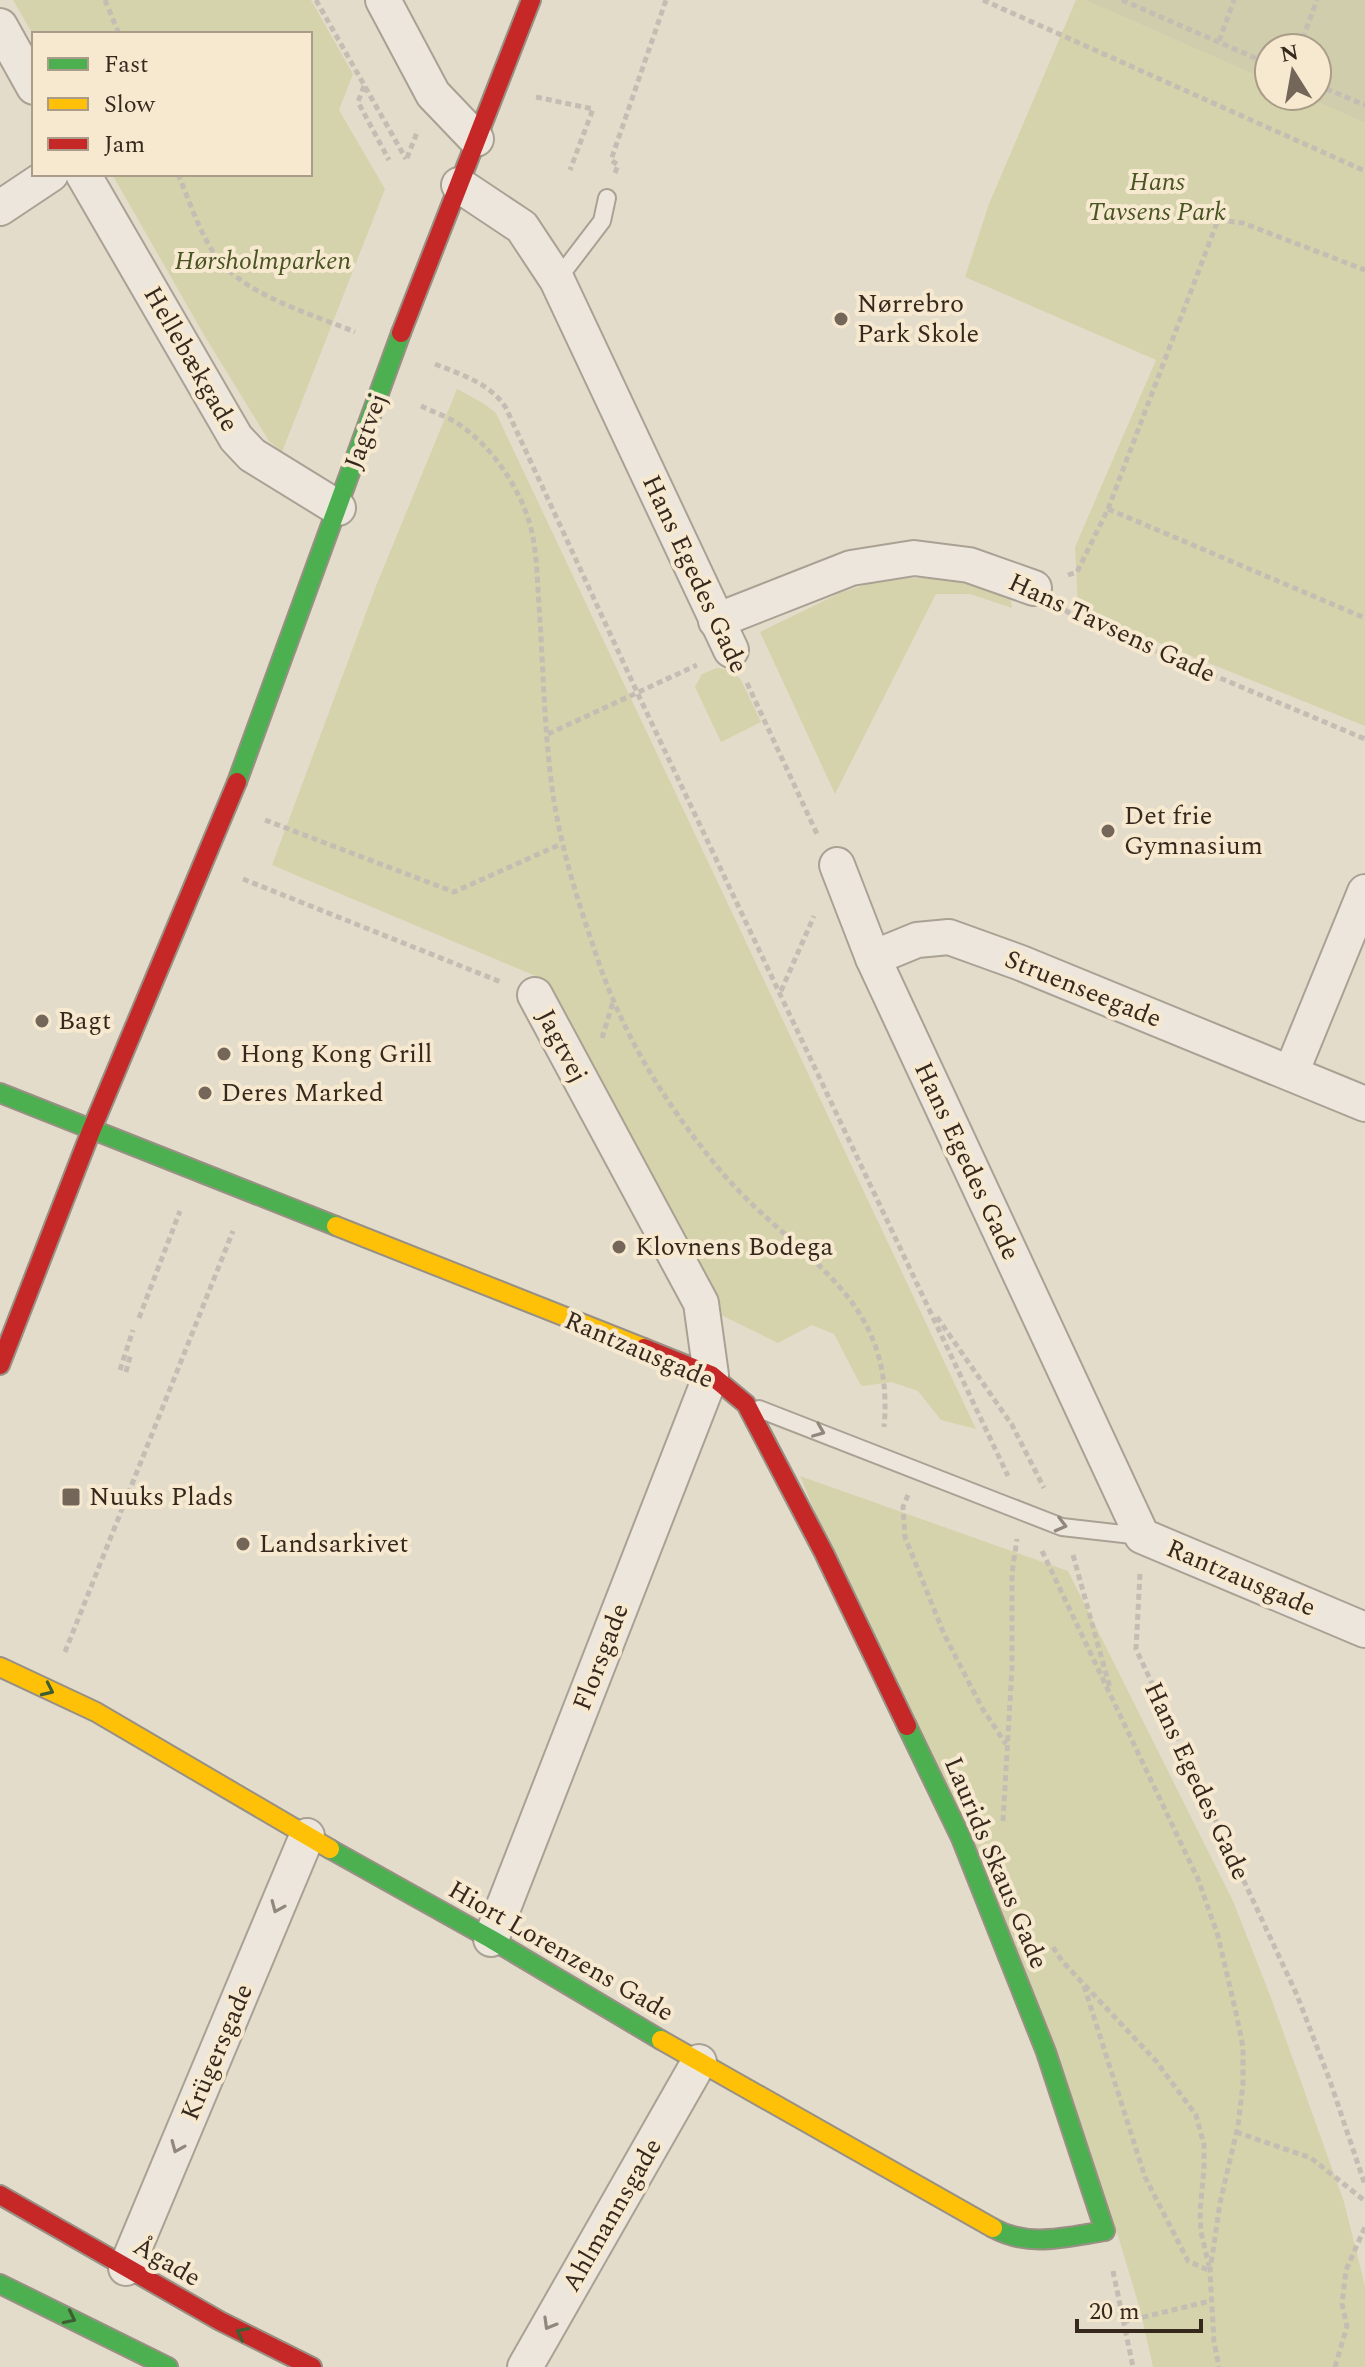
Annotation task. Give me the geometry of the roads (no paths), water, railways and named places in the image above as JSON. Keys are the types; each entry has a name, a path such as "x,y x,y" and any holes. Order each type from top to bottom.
{"street":[{"path":"383,0 433,94 476,139"},
{"name":"Jagtvej","path":"0,1365 91,1131 228,806 381,387 531,0"},
{"path":"0,26 32,83"},
{"path":"0,208 48,176"},
{"name":"Hellebækgade","path":"84,176 236,438 252,455 338,508"},
{"name":"Hans Egedes Gade","path":"459,185 522,227 557,280 723,635"},
{"name":"Hans Tavsens Gade","path":"723,635 851,568 914,558 969,565 1034,588"},
{"name":"Hans Egedes Gade","path":"837,865 873,958 1142,1536"},
{"path":"1291,1073 1365,892"},
{"name":"Struenseegade","path":"873,958 917,940 949,937 1021,963 1365,1104"},
{"name":"Jagtvej","path":"535,995 701,1303 711,1375"},
{"name":"Rantzausgade","path":"0,1093 711,1375 746,1404"},
{"name":"Florsgade","path":"491,1939 711,1375"},
{"name":"Laurids Skaus Gade","path":"746,1404 824,1553 961,1838 1046,2052 1105,2231"},
{"name":"Rantzausgade","path":"1142,1536 1365,1630"},
{"name":"Hiort Lorenzens Gade","path":"0,1667 96,1712 699,2062 1004,2234 1035,2241 1105,2231"},
{"name":"Krügersgade","path":"126,2268 307,1836"},
{"name":"Ahlmannsgade","path":"525,2367 699,2062"},
{"name":"Ågade","path":"0,2195 220,2321 312,2367"},
{"path":"0,2284 168,2367"}],"lane":[{"path":"557,280 602,221 607,198"},
{"name":"Rantzausgade","path":"746,1404 1062,1527 1142,1536"}],"place":[{"name":"Nørrebro Park Skole","path":"841,319"},
{"name":"Det frie Gymnasium","path":"1108,831"},
{"name":"Bagt","path":"42,1021"},
{"name":"Hong Kong Grill","path":"224,1054"},
{"name":"Deres Marked","path":"205,1093"},
{"name":"Klovnens Bodega","path":"619,1247"},
{"name":"Nuuks Plads","path":"71,1497"},
{"name":"Landsarkivet","path":"243,1544"}],"park label":[{"name":"Hans Tavsens Park","path":"1157,197"},
{"name":"Hørsholmparken","path":"263,261"}]}
